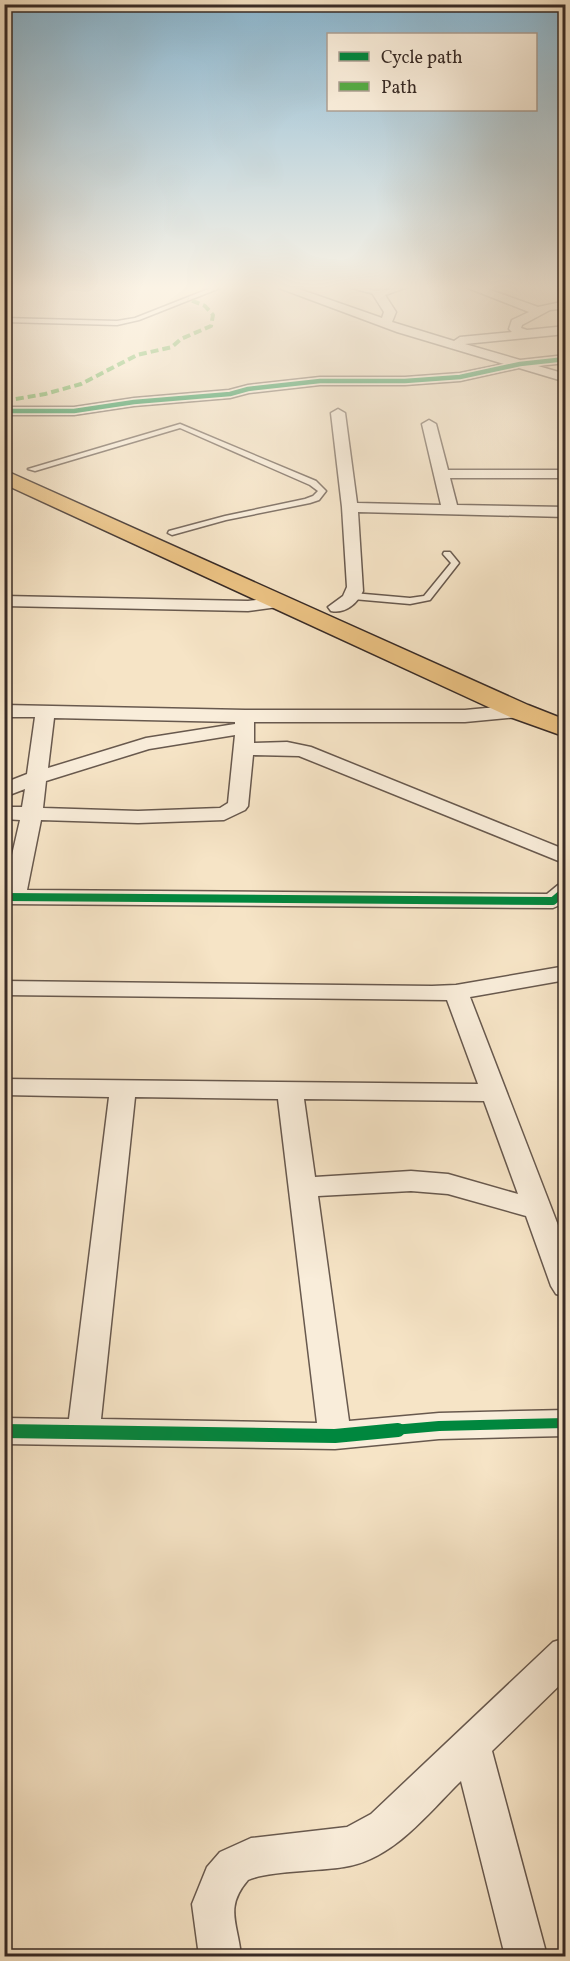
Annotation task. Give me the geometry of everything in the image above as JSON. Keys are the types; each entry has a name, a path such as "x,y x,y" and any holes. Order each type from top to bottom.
{"main road":[{"path":"4,457 172,533 345,601 516,686"},
{"path":"4,476 519,711 566,729"}],"street":[{"path":"4,411 74,411 134,402 230,394 248,389 320,381 384,380"},
{"path":"338,413 350,507 345,601"},
{"path":"429,423 450,509"},
{"path":"441,474 566,474"},
{"path":"350,507 566,512"},
{"path":"4,601 248,606 279,602"},
{"path":"4,711 45,712 244,731 286,748 304,751 566,858"},
{"path":"4,791 37,778 146,744 244,731 519,711"},
{"path":"45,712 32,813 10,897 561,902"},
{"path":"4,813 138,817 224,814 238,806 244,731"},
{"path":"4,988 456,992 566,973"},
{"path":"456,992 566,1286"},
{"path":"4,1087 494,1093"},
{"path":"84,1432 123,1088"},
{"path":"290,1091 335,1436"},
{"path":"302,1187 411,1181 439,1183 538,1210"},
{"path":"4,1431 335,1436 439,1426 566,1423"},
{"path":"220,1956 213,1904 220,1881 234,1866 251,1858 346,1847 368,1839 385,1828 566,1654"},
{"path":"471,1746 526,1956"}],"lane":[{"path":"32,469 180,426 313,483 322,491 316,498 307,501 225,518 172,533"},
{"path":"345,601 410,601 427,598 456,563 447,554"}],"marked path":[{"path":"4,401 45,394 90,380"}],"cycle path":[{"path":"4,411 74,411 134,402 230,394 248,389 320,381 425,380"},
{"path":"4,897 553,901 566,890"},
{"path":"4,1431 335,1436 439,1426 566,1423"}]}
